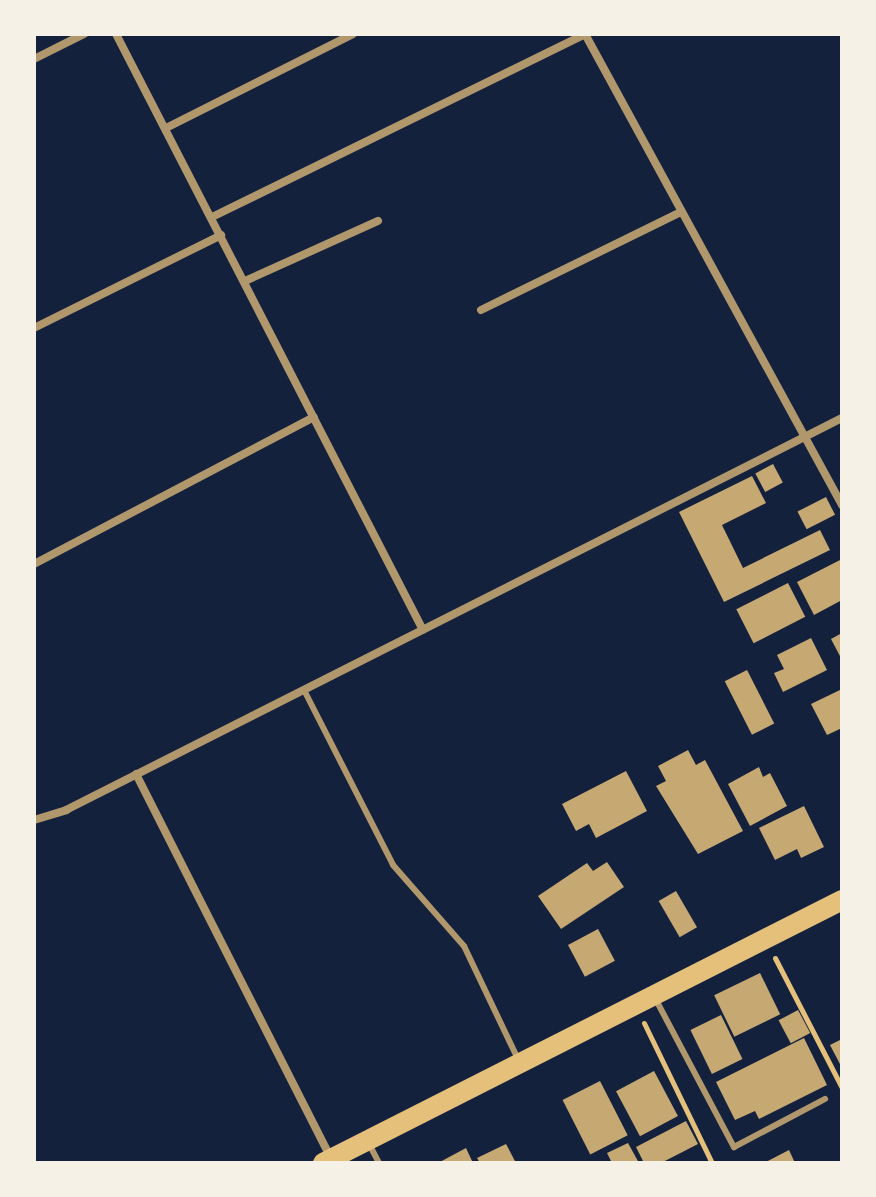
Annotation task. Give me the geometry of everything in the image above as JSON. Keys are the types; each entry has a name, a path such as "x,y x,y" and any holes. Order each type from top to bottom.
{"main road":[{"path":"327,1161 842,900"}],"street":[{"path":"34,59 84,34"},
{"path":"116,34 423,630"},
{"path":"166,128 353,34"},
{"path":"212,217 585,34 679,213 842,505"},
{"path":"481,310 679,213"},
{"path":"245,281 378,221"},
{"path":"34,328 221,235"},
{"path":"34,564 314,417"},
{"path":"34,820 66,810 842,418"},
{"path":"136,774 327,1161"}],"lane":[{"path":"304,690 393,865 464,946 520,1062"},
{"path":"654,995 734,1147 825,1099"},
{"path":"367,1141 379,1163"}],"path":[{"path":"765,939 842,1088"},
{"path":"635,1005 712,1163"}],"building":[{"path":"773,464 783,483 765,492 755,473"},
{"path":"752,476 766,503 722,525 743,568 820,530 830,550 724,602 679,512"},
{"path":"826,497 835,515 807,529 797,512"},
{"path":"842,559 842,600 814,615 797,582"},
{"path":"788,583 805,617 754,643 736,609"},
{"path":"842,633 842,660 831,639"},
{"path":"811,638 827,670 783,692 774,673 784,669 777,655"},
{"path":"747,670 774,723 752,735 725,681"},
{"path":"842,689 842,728 827,735 811,704"},
{"path":"688,750 696,765 705,760 743,831 698,854 656,786 666,781 658,766"},
{"path":"759,767 763,777 770,773 787,806 750,826 728,784"},
{"path":"626,771 647,811 596,838 589,824 576,831 562,804"},
{"path":"804,806 824,847 801,858 797,849 775,860 759,828"},
{"path":"607,862 624,887 561,929 538,896 587,863 593,871"},
{"path":"676,891 697,927 680,937 659,901"},
{"path":"598,929 615,961 585,977 568,945"},
{"path":"760,973 780,1014 734,1037 714,995"},
{"path":"798,1010 810,1033 791,1043 779,1020"},
{"path":"721,1015 742,1059 712,1074 690,1030"},
{"path":"804,1038 827,1085 759,1119 755,1111 735,1120 716,1082"},
{"path":"842,1039 842,1068 830,1045"},
{"path":"654,1071 678,1116 640,1136 616,1091"},
{"path":"600,1081 628,1135 590,1154 563,1100"},
{"path":"686,1121 698,1144 661,1163 644,1163 636,1147"},
{"path":"628,1143 639,1163 612,1163 607,1153"},
{"path":"506,1144 516,1163 480,1163 477,1158"},
{"path":"466,1148 473,1163 438,1163"},
{"path":"789,1150 795,1163 764,1163"}]}
